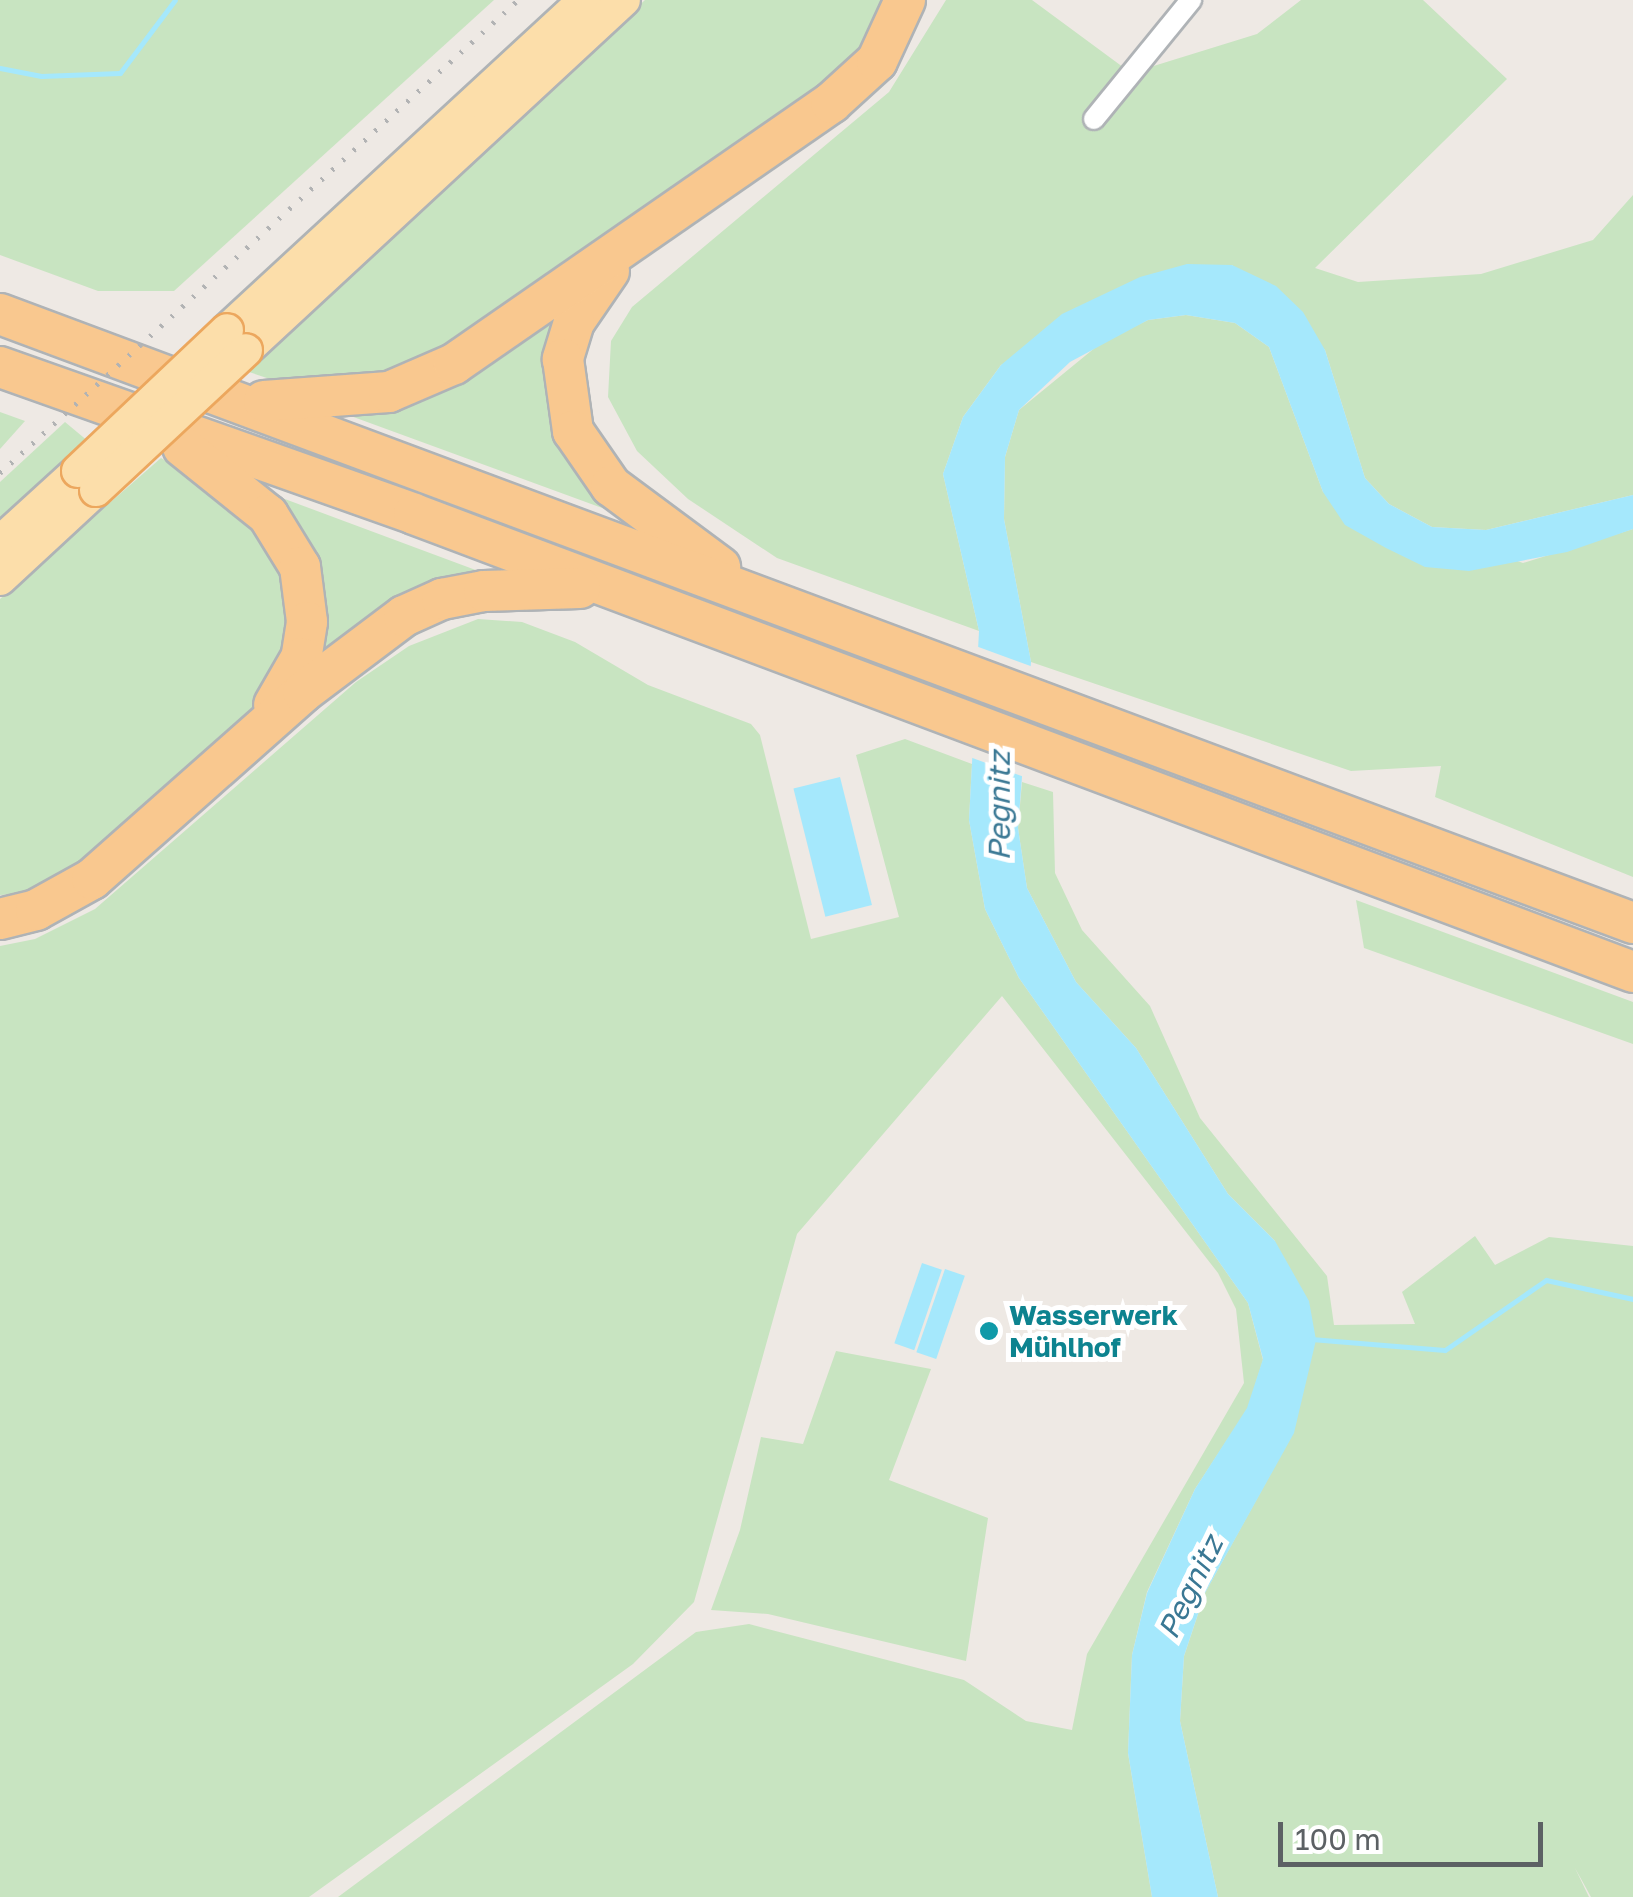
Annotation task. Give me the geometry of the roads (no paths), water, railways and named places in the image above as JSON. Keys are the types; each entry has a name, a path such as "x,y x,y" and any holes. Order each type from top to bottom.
{"highway":[{"path":"228,399 350,400 421,382 629,246 858,81 891,42 905,0"},
{"path":"629,246 574,322 563,359 573,430 611,486 769,600"},
{"path":"0,314 1633,923"},
{"path":"0,366 1633,972"},
{"path":"146,422 245,493 300,567 307,608 300,658 255,734"},
{"path":"0,920 36,910 92,879 376,633 425,605 484,591 609,590"}],"main road":[{"path":"0,579 87,480 237,340 585,0"},
{"path":"237,340 624,0"},
{"path":"0,542 87,480"}],"street":[{"path":"1094,120 1192,0"}],"water":[{"name":"Pegnitz","path":"1187,264 1232,265 1276,286 1303,312 1325,350 1365,478 1389,504 1432,527 1486,530 1633,495 1633,529 1567,552 1469,571 1425,567 1386,548 1345,525 1323,492 1269,347 1235,323 1186,315 1148,320 1070,362 1019,410 1005,457 1004,519 1031,662 1018,828 1027,888 1076,982 1136,1048 1228,1194 1275,1241 1309,1301 1316,1340 1294,1433 1205,1593 1184,1656 1180,1721 1218,1897 1152,1897 1128,1753 1132,1655 1147,1593 1195,1489 1247,1408 1263,1359 1248,1303 1019,978 985,909 969,820 979,631 943,474 963,417 1001,365 1062,314 1140,277"},
{"path":"840,777 872,905 825,917 793,789"},
{"path":"922,1263 942,1270 914,1350 894,1343"},
{"path":"945,1269 965,1276 936,1359 916,1352"}],"waterway":[{"path":"0,68 41,76 120,73 175,0"},
{"path":"1311,1339 1445,1350 1546,1280 1633,1299"}],"railway":[{"path":"0,473 518,0"}],"place":[{"name":"Wasserwerk Mühlhof","path":"989,1331"}]}
